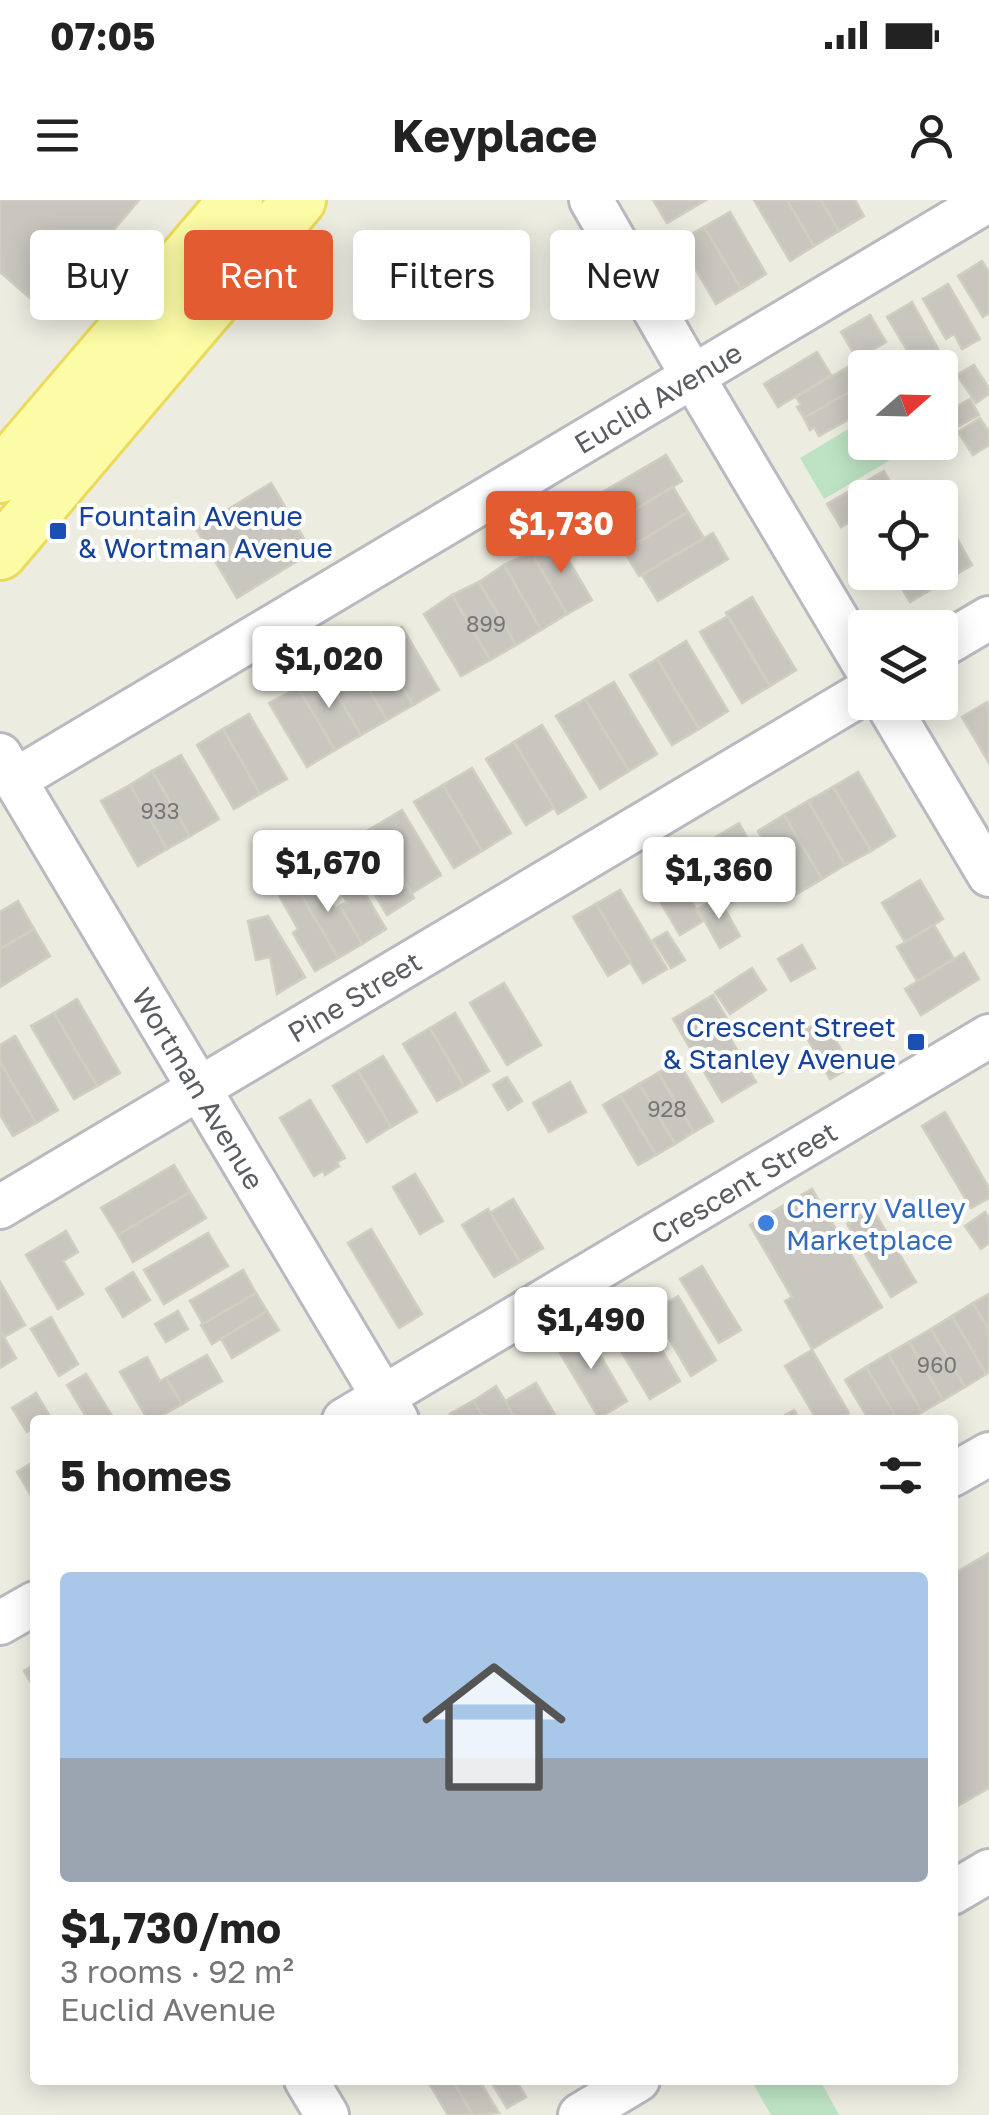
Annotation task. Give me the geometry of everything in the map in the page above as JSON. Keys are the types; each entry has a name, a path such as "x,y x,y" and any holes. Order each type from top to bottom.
{"main road":[{"path":"0,476 236,200"},
{"path":"0,553 299,200"}],"street":[{"path":"591,200 848,637"},
{"name":"Euclid Avenue","path":"8,767 693,377 989,200"},
{"path":"958,636 989,618"},
{"name":"Pine Street","path":"0,1206 848,702"},
{"path":"897,720 989,875"},
{"name":"Wortman Avenue","path":"8,767 390,1408"},
{"name":"Crescent Street","path":"363,1415 390,1408 989,1036"},
{"path":"958,1472 989,1454"},
{"path":"0,1623 30,1606"},
{"path":"958,1889 989,1871"},
{"path":"309,2085 327,2115"},
{"path":"580,2115 630,2085"}],"green space":[{"path":"848,429 848,460 890,460 856,480 848,480 848,485 824,499 800,458"},
{"path":"754,2085 823,2085 839,2115 771,2115"}],"building":[{"path":"0,200 139,200 114,230 30,230 30,298 0,272"},
{"path":"653,200 706,200 667,223"},
{"path":"754,200 787,200 814,246 790,261"},
{"path":"787,200 821,200 839,231 814,246"},
{"path":"821,200 855,200 864,216 839,231"},
{"path":"730,212 766,274 741,289 704,227"},
{"path":"704,227 741,289 716,304 695,268 695,232"},
{"path":"982,261 989,272 989,313 983,317 958,276"},
{"path":"948,284 980,339 962,349 954,334 946,339 923,299"},
{"path":"912,302 939,350 907,350 887,317"},
{"path":"870,315 886,342 872,350 852,350 841,332"},
{"path":"817,352 831,375 778,407 764,384"},
{"path":"974,365 989,394 976,403 958,374"},
{"path":"848,367 848,393 804,418 796,397"},
{"path":"848,393 848,420 819,436 814,427 810,430 804,418"},
{"path":"970,399 979,415 959,426 958,406"},
{"path":"980,418 989,432 989,445 973,455 958,432"},
{"path":"666,455 682,481 612,523 596,496"},
{"path":"884,471 889,480 868,480"},
{"path":"271,483 312,552 237,598 196,529"},
{"path":"673,487 688,512 624,551 609,525"},
{"path":"848,492 848,523 841,527 827,504"},
{"path":"688,512 704,538 639,576 624,551"},
{"path":"713,533 728,559 658,601 642,575"},
{"path":"554,536 592,600 567,614 531,552"},
{"path":"958,540 972,565 958,573"},
{"path":"531,552 567,614 541,630 504,565"},
{"path":"504,565 541,630 516,645 479,582"},
{"path":"479,582 516,645 490,660 452,595"},
{"path":"903,590 930,590 910,602"},
{"path":"452,595 490,660 461,676 424,614"},
{"path":"752,597 796,670 770,686 726,613"},
{"path":"728,616 770,686 742,703 700,632"},
{"path":"402,627 439,690 413,705 375,640"},
{"path":"375,640 413,705 387,720 350,658"},
{"path":"686,641 728,711 699,729 657,659"},
{"path":"350,658 387,720 361,735 323,671"},
{"path":"657,659 699,729 672,745 630,675"},
{"path":"323,671 361,735 335,750 298,688"},
{"path":"614,682 657,754 629,771 585,699"},
{"path":"298,688 335,750 307,767 269,703"},
{"path":"585,699 629,771 600,789 556,716"},
{"path":"987,702 989,706 989,763 962,717"},
{"path":"249,714 287,779 260,794 223,729"},
{"path":"542,725 586,797 558,814 514,742"},
{"path":"223,729 260,794 234,809 197,745"},
{"path":"514,742 554,808 526,825 486,759"},
{"path":"181,755 219,819 190,836 152,771"},
{"path":"472,768 511,833 482,851 443,785"},
{"path":"152,771 190,836 167,849 130,785"},
{"path":"858,772 895,836 871,851 833,787"},
{"path":"130,785 167,849 138,866 101,801"},
{"path":"443,785 482,851 454,868 414,802"},
{"path":"833,787 871,851 845,865 808,801"},
{"path":"808,801 845,865 822,879 784,815"},
{"path":"402,810 441,875 412,893 372,828"},
{"path":"784,815 822,879 795,895 758,831"},
{"path":"739,823 769,877 746,890 716,837"},
{"path":"372,828 414,898 387,915 345,844"},
{"path":"341,853 386,929 362,944 340,906 347,902 324,863"},
{"path":"668,862 703,921 680,935 645,876"},
{"path":"312,869 335,909 340,906 362,944 338,958 293,881"},
{"path":"731,871 745,894 731,902 717,879"},
{"path":"920,880 943,919 905,942 882,903"},
{"path":"293,881 338,958 315,971 293,933 298,929 276,890"},
{"path":"620,890 667,969 643,983 596,904"},
{"path":"718,897 740,936 720,948 698,909"},
{"path":"18,901 34,929 0,949 0,912"},
{"path":"596,904 631,962 608,976 573,917"},
{"path":"268,916 305,977 277,994 270,957 256,960 248,921"},
{"path":"934,925 954,959 917,981 897,947"},
{"path":"34,929 50,956 0,987 0,949"},
{"path":"667,932 685,960 671,968 653,940"},
{"path":"802,945 815,968 791,981 778,959"},
{"path":"964,953 979,979 921,1015 905,989"},
{"path":"752,968 766,990 730,1014 715,992"},
{"path":"504,983 541,1045 507,1065 470,1003"},
{"path":"713,995 730,1024 724,1028 756,1082 722,1102 673,1019"},
{"path":"77,999 120,1073 97,1086 54,1013"},
{"path":"54,1013 97,1086 74,1099 31,1026"},
{"path":"455,1013 489,1071 464,1086 430,1028"},
{"path":"824,1019 851,1067 830,1079 803,1031"},
{"path":"430,1028 464,1086 437,1101 403,1044"},
{"path":"15,1036 58,1110 36,1123 0,1062 0,1045"},
{"path":"383,1056 417,1112 391,1127 358,1071"},
{"path":"678,1061 713,1121 694,1132 658,1073"},
{"path":"0,1062 36,1123 13,1136 0,1115"},
{"path":"358,1071 391,1127 367,1142 333,1086"},
{"path":"658,1073 694,1132 675,1144 639,1084"},
{"path":"507,1077 522,1101 508,1110 493,1085"},
{"path":"570,1082 586,1112 549,1132 533,1103"},
{"path":"639,1084 675,1144 656,1155 620,1095"},
{"path":"620,1095 656,1155 638,1165 603,1105"},
{"path":"310,1100 345,1158 325,1175 323,1171 314,1176 280,1118"},
{"path":"945,1112 989,1188 989,1198 971,1208 922,1126"},
{"path":"174,1165 190,1192 118,1235 101,1208"},
{"path":"415,1174 443,1221 420,1234 393,1187"},
{"path":"812,1189 882,1307 812,1349 785,1301 792,1297 750,1225"},
{"path":"190,1192 206,1218 133,1262 118,1235"},
{"path":"513,1199 543,1248 520,1262 490,1213"},
{"path":"872,1208 916,1282 891,1297 847,1224"},
{"path":"488,1209 520,1262 494,1277 462,1225"},
{"path":"985,1212 989,1218 989,1243 981,1249 965,1226"},
{"path":"371,1229 422,1314 399,1328 348,1243"},
{"path":"66,1231 78,1252 63,1261 83,1294 58,1309 26,1255"},
{"path":"208,1233 228,1266 164,1304 144,1270"},
{"path":"702,1266 741,1330 719,1343 680,1279"},
{"path":"243,1270 256,1293 203,1324 190,1301"},
{"path":"133,1272 150,1300 123,1317 106,1289"},
{"path":"0,1282 25,1325 4,1337 0,1330"},
{"path":"256,1293 267,1311 212,1344 201,1325"},
{"path":"989,1294 989,1331 973,1303"},
{"path":"678,1296 716,1360 691,1376 653,1312"},
{"path":"973,1303 989,1331 986,1374 952,1316"},
{"path":"178,1311 188,1329 166,1342 155,1324"},
{"path":"267,1311 279,1330 232,1358 221,1339"},
{"path":"952,1316 986,1374 965,1387 931,1329"},
{"path":"51,1317 78,1364 59,1376 31,1329"},
{"path":"643,1318 680,1381 650,1399 612,1336"},
{"path":"583,1326 627,1401 597,1415 554,1343"},
{"path":"931,1329 965,1387 943,1400 909,1342"},
{"path":"0,1330 16,1358 0,1368"},
{"path":"909,1342 943,1400 922,1412 888,1354"},
{"path":"812,1350 849,1413 814,1415 785,1366"},
{"path":"888,1354 922,1412 895,1415 866,1367"},
{"path":"207,1355 222,1381 182,1404 166,1378"},
{"path":"147,1357 160,1381 166,1378 182,1404 163,1415 145,1415 120,1372"},
{"path":"866,1367 895,1415 866,1415 845,1380"},
{"path":"86,1374 112,1415 85,1415 67,1385"},
{"path":"536,1383 555,1415 513,1415 505,1401"},
{"path":"496,1386 513,1415 482,1415 473,1401"},
{"path":"36,1393 49,1415 30,1415 27,1432 12,1408"},
{"path":"473,1401 482,1415 450,1415"},
{"path":"30,1464 30,1494 17,1472"},
{"path":"989,1553 989,1788 958,1806 958,1571"},
{"path":"430,2085 455,2085 473,2115 448,2115"},
{"path":"455,2085 482,2085 499,2113 473,2115"},
{"path":"493,2085 519,2085 526,2097 507,2108"}],"place":[{"name":"Fountain Avenue & Wortman Avenue","path":"58,531"},
{"name":"Crescent Street & Stanley Avenue","path":"916,1042"},
{"name":"Cherry Valley Marketplace","path":"766,1223"}]}
